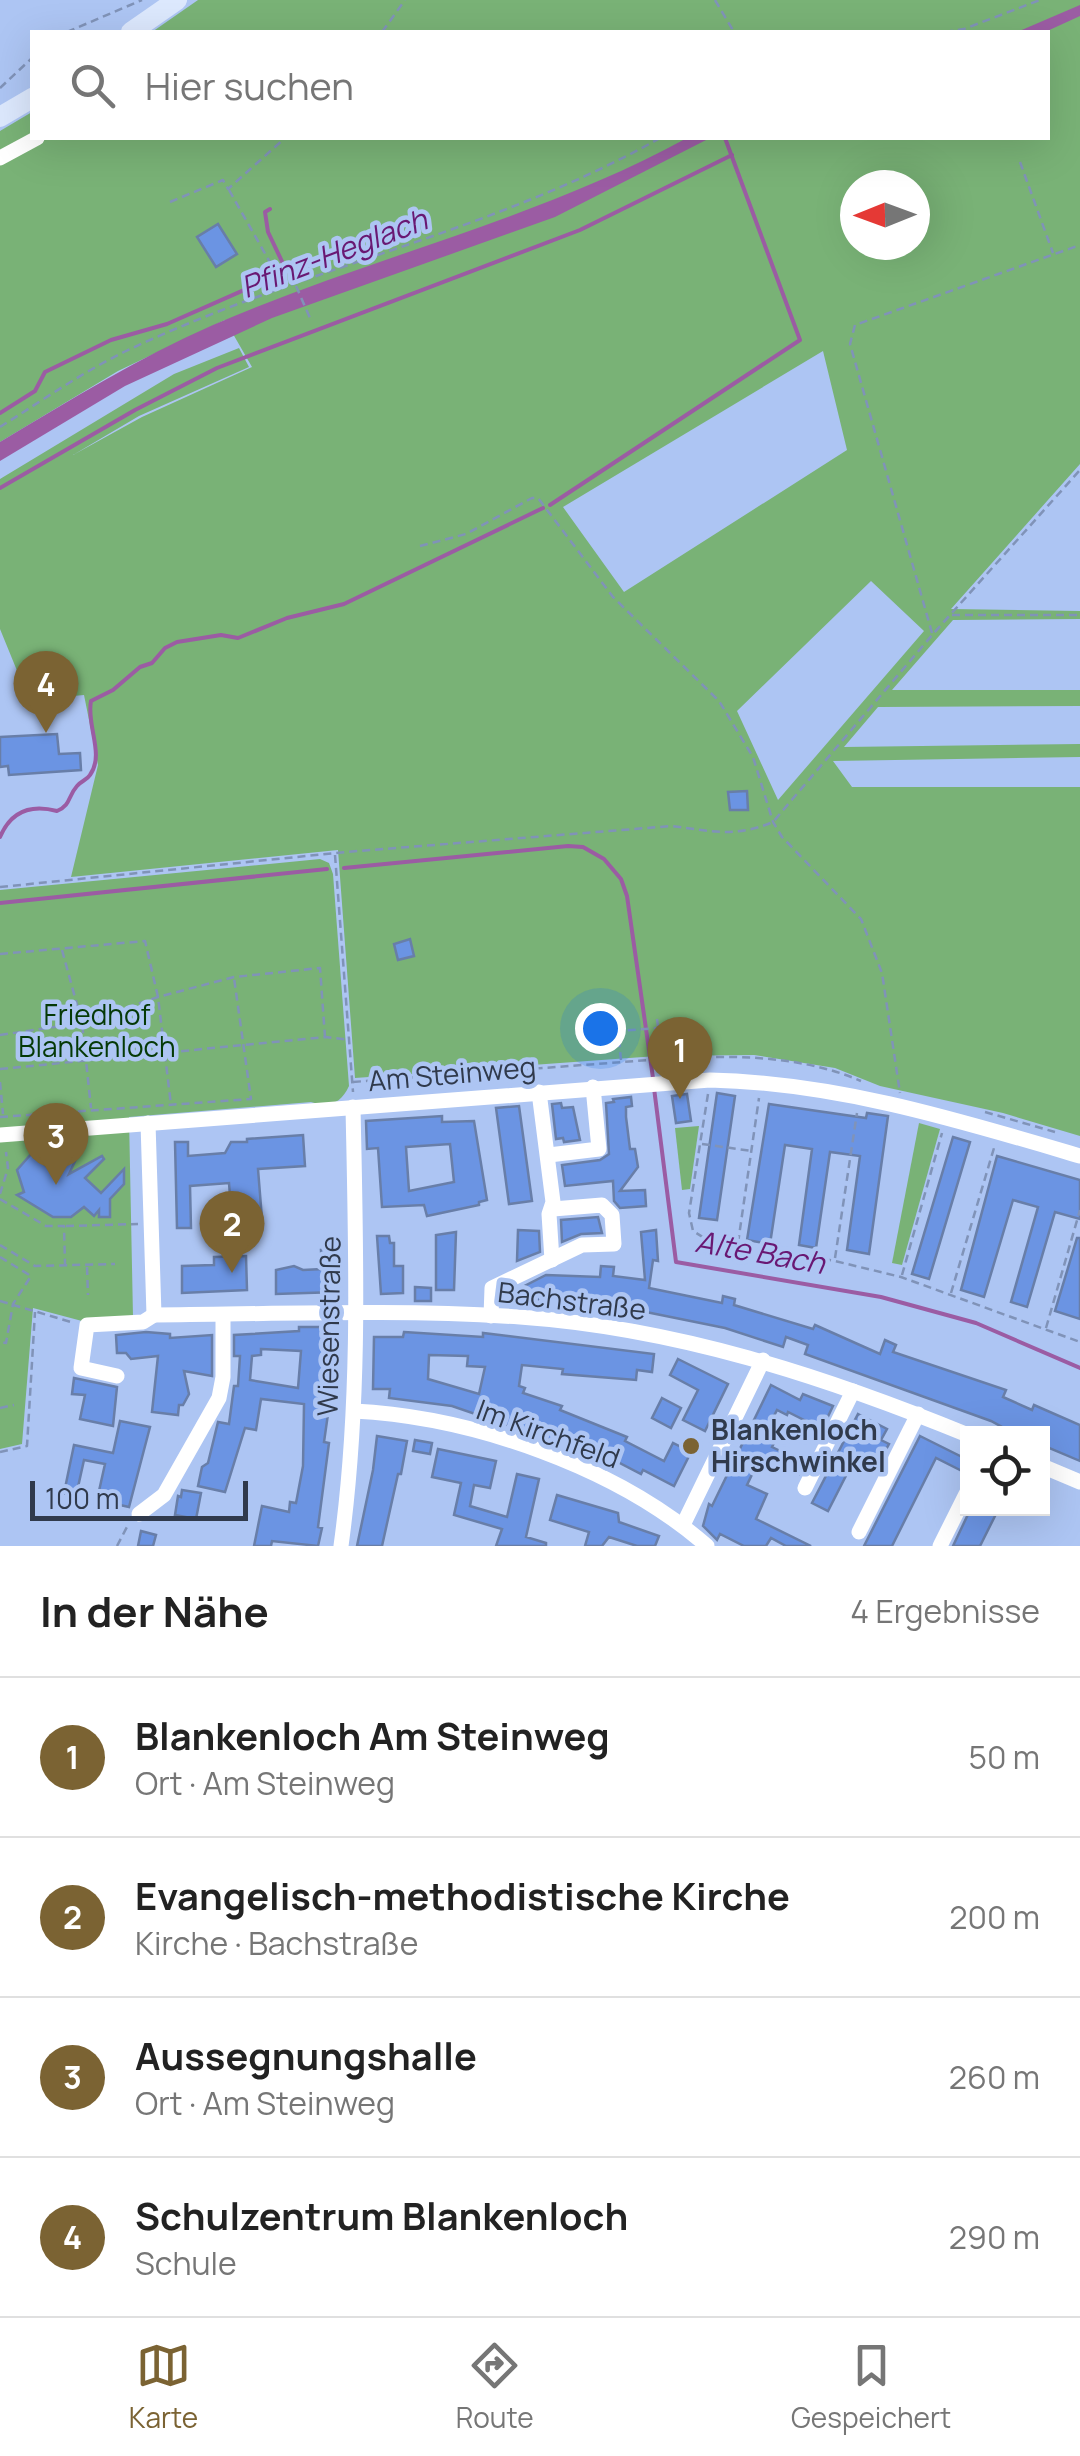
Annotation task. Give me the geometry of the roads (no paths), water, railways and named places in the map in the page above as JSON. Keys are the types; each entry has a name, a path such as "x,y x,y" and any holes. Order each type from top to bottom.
{"main road":[{"path":"134,30 177,0"},
{"path":"0,118 30,99"}],"street":[{"path":"0,158 33,140"},
{"name":"Am Steinweg","path":"0,1135 710,1080 762,1082 859,1096 1080,1156"},
{"path":"549,1155 599,1149 593,1087"},
{"path":"539,1092 553,1205 552,1260"},
{"name":"Wiesenstraße","path":"341,1546 354,1411 358,1312 352,1107"},
{"path":"148,1123 154,1315"},
{"path":"492,1316 492,1288 582,1246 614,1244 612,1215 602,1205 553,1205"},
{"name":"Bachstraße","path":"117,1376 81,1368 87,1325 143,1322 154,1315 358,1312 492,1316 644,1333 763,1360 960,1432"},
{"path":"139,1514 164,1494 218,1398 224,1377 223,1315"},
{"path":"683,1525 763,1360"},
{"path":"805,1488 853,1391"},
{"name":"Im Kirchfeld","path":"354,1411 474,1430 527,1448 628,1490 683,1525 707,1546"},
{"path":"860,1532 918,1414"},
{"path":"1050,1469 1080,1482"},
{"path":"940,1546 960,1506"}],"waterway":[{"path":"550,505 800,340 726,140"},
{"path":"0,488 217,368 580,230 732,155"},
{"name":"Pfinz-Heglach","path":"270,209 265,212 268,232 287,272"},
{"name":"Pfinz-Heglach","path":"279,274 295,269 298,273"},
{"name":"Pfinz-Heglach","path":"0,413 35,391 45,372 111,340 167,324 269,279"},
{"path":"0,837 10,821 23,812 39,808 57,811 65,806 94,767 91,701 152,663 165,648 177,642 221,635 238,638 287,618 344,604 543,508"},
{"name":"Alte Bach","path":"344,868 568,846 583,847 604,859 621,879 627,896 653,1078"},
{"name":"Alte Bach","path":"0,903 327,869"},
{"name":"Alte Bach","path":"654,1088 676,1262 881,1297 976,1323 1080,1368"}],"place":[{"name":"Schulzentrum Blankenloch","path":"46,733"},
{"name":"Blankenloch Am Steinweg","path":"680,1099"},
{"name":"Aussegnungshalle","path":"56,1185"},
{"name":"Evangelisch-methodistische Kirche","path":"232,1273"},
{"name":"Blankenloch Hirschwinkel","path":"691,1446"}],"park label":[{"name":"Friedhof Blankenloch","path":"97,1031"}]}
